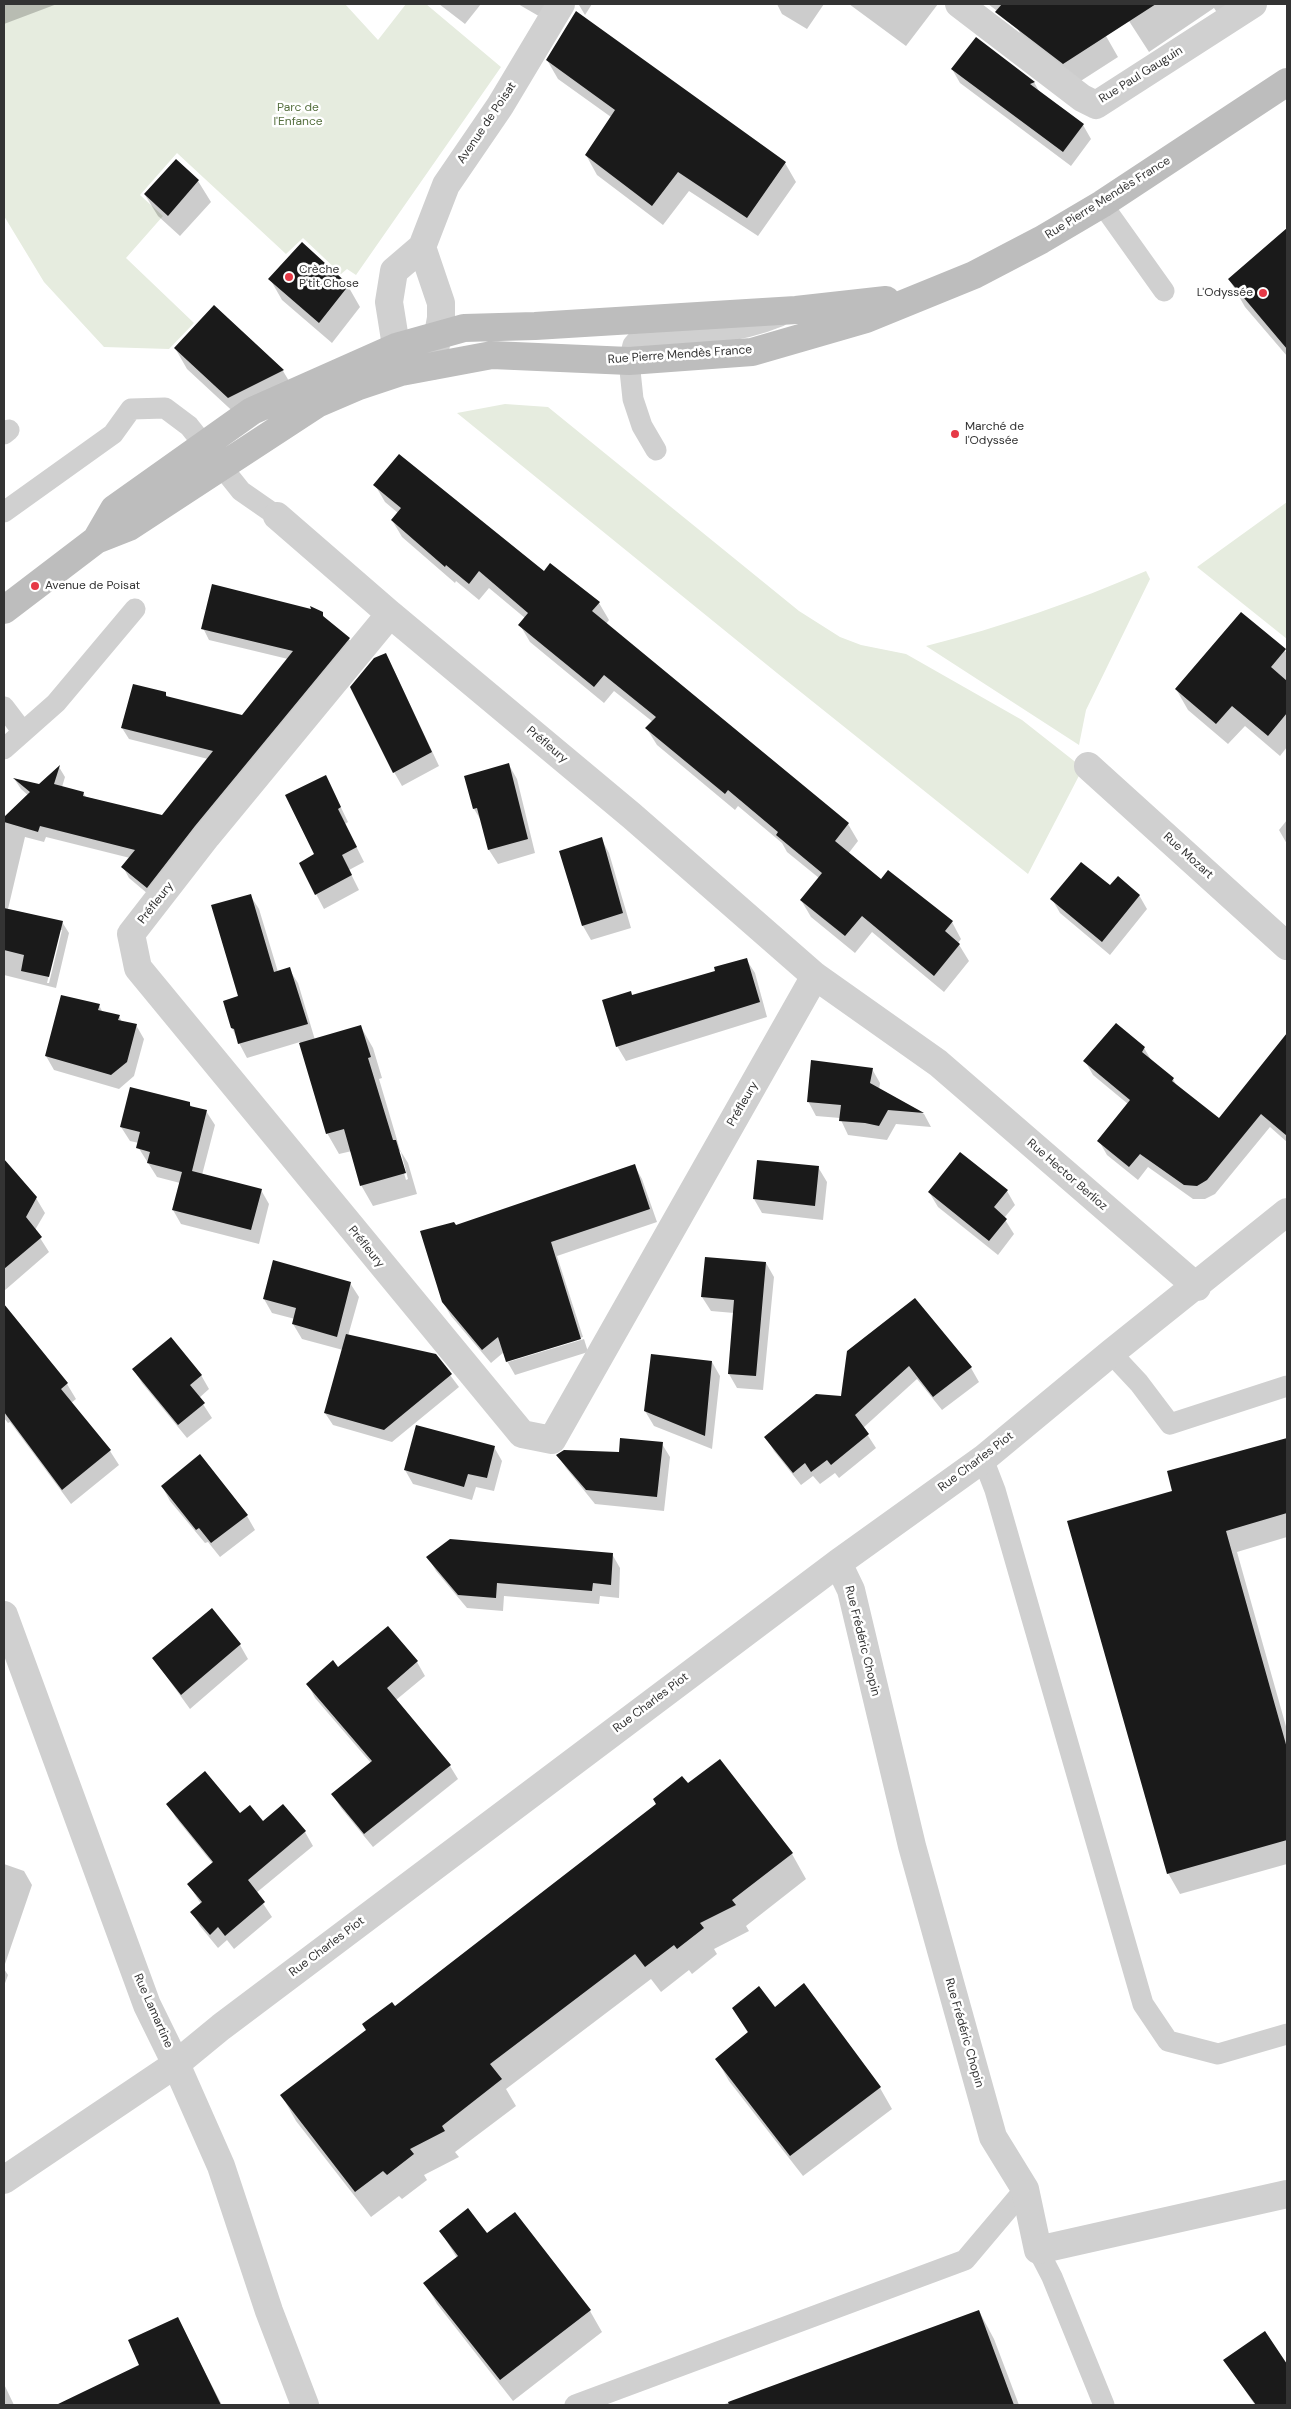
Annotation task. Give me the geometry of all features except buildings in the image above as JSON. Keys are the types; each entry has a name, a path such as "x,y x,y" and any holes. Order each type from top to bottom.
{"main road":[{"name":"Rue Pierre Mendès France","path":"432,366 492,355 629,360 723,355 774,347 866,319 919,296 948,286 1005,260 1102,204 1287,82"},
{"name":"Rue Pierre Mendès France","path":"436,336 464,328 535,326 796,310 919,296"},
{"path":"4,610 96,540 129,527 222,468 317,404 359,386 436,336"},
{"path":"96,540 114,508 252,411 398,360 432,366"}],"street":[{"name":"Avenue de Poisat","path":"398,360 390,302 394,271 422,247 446,185 500,106 561,4"},
{"name":"Rue Paul Gauguin","path":"959,4 1082,98 1096,105 1253,4"},
{"path":"422,247 441,303 441,318 436,336 432,366"},
{"name":"Préfleury","path":"277,516 390,614 632,816 816,976 938,1063"},
{"name":"Préfleury","path":"390,614 207,836 132,934 138,968 522,1434 552,1440 816,976"},
{"name":"Rue Mozart","path":"1088,766 1287,946"},
{"name":"Rue Hector Berlioz","path":"938,1063 1196,1287"},
{"name":"Rue Charles Piot","path":"4,2180 176,2064 229,2021 838,1562 982,1460 1111,1353 1196,1287 1287,1212"},
{"name":"Rue Frédéric Chopin","path":"838,1562 851,1590 912,1846 993,2137 1025,2189 1038,2250"},
{"name":"Rue Lamartine","path":"4,1615 148,2006 221,2166 269,2311 305,2405"},
{"path":"1038,2250 1287,2194"}],"lane":[{"path":"1102,204 1164,291"},
{"path":"656,450 642,426 634,399 629,360 633,345 640,337 706,336 740,330 796,310"},
{"path":"4,512 113,434 131,409 165,408 189,426 241,490 277,516"},
{"path":"4,749 56,703 135,609"},
{"path":"4,706 23,732"},
{"path":"1111,1353 1139,1382 1170,1424 1287,1386"},
{"path":"982,1460 995,1490 1143,2004 1168,2041 1218,2054 1287,2034"},
{"path":"575,2405 965,2260 1025,2189"},
{"path":"1038,2250 1052,2277 1104,2405"}],"green space":[{"name":"Parc de l'Enfance","path":"4,4 345,4 378,40 406,4 426,4 501,67 356,275 347,269 341,274 303,238 286,254 177,153 140,195 163,216 126,258 194,323 169,349 104,347 44,282 4,216"},
{"path":"505,404 548,407 799,611 840,637 861,645 906,654 1022,720 1083,768 1028,874 457,413"},
{"path":"1287,502 1287,639 1197,567"},
{"path":"1146,571 1150,579 1086,710 1079,745 926,646 1038,613"}],"place":[{"name":"Crèche P'tit Chose","path":"289,277"},
{"name":"L'Odyssée","path":"1263,293"},
{"name":"Marché de l'Odyssée","path":"955,434"},
{"name":"Avenue de Poisat","path":"35,586"}]}
